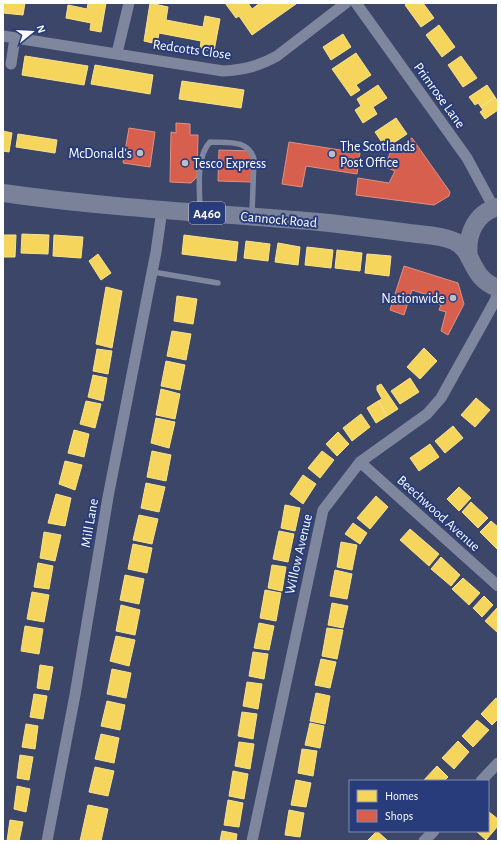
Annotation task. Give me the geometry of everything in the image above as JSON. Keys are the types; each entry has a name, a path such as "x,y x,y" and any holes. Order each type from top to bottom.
{"highway":[{"name":"Cannock Road","path":"3,193 61,201 352,225 436,236"},
{"path":"496,207 477,220 470,236 469,257 477,273 489,284 497,288"},
{"name":"A460","path":"436,236 461,229 477,220"},
{"name":"A460","path":"436,236 460,245 469,257"}],"street":[{"path":"117,53 129,3"},
{"name":"Redcotts Close","path":"3,36 223,71 242,70 264,63 277,56 346,3"},
{"name":"Primrose Lane","path":"356,3 467,158 496,207"},
{"path":"11,64 15,38"},
{"name":"Mill Lane","path":"47,841 75,695 108,497 153,272 162,210"},
{"name":"Willow Avenue","path":"252,841 323,510 360,462 428,414 441,398 496,299 497,288"},
{"name":"Beechwood Avenue","path":"360,462 498,586"},
{"path":"482,780 498,763"},
{"path":"424,841 433,832"}],"lane":[{"path":"200,213 201,161 204,149 210,142 243,144 252,150 254,159 251,216"},
{"path":"153,272 218,283"}],"building: Homes":[{"path":"3,3 25,3 23,15 3,13"},
{"path":"88,3 106,3 101,32 90,30 91,23 66,18 68,5 87,9"},
{"path":"150,3 168,7 166,20 203,27 205,16 220,19 214,51 200,49 201,41 159,33 157,44 144,41"},
{"path":"225,3 248,3 252,9 260,3 296,4 252,35 239,16 236,18"},
{"path":"407,3 423,3 434,18 421,27 405,5"},
{"path":"439,25 455,47 442,57 426,35"},
{"path":"343,34 351,47 331,60 323,47"},
{"path":"356,53 371,75 356,85 360,90 351,96 332,69"},
{"path":"25,56 88,66 84,85 22,75"},
{"path":"461,56 477,78 463,87 448,65"},
{"path":"95,65 153,75 150,94 91,84"},
{"path":"182,81 244,90 241,108 179,99"},
{"path":"378,85 387,98 373,107 377,114 363,123 355,110 361,106 357,99"},
{"path":"487,85 495,97 481,107 478,103 475,105 469,97"},
{"path":"495,97 498,102 498,110 485,119 480,112 483,110 481,107"},
{"path":"396,118 407,134 392,144 389,140 383,144 375,132"},
{"path":"3,131 12,133 9,152 3,151"},
{"path":"18,134 57,140 55,153 16,147"},
{"path":"22,234 49,235 48,254 21,253"},
{"path":"3,235 16,235 15,257 3,257"},
{"path":"54,235 83,237 81,258 53,256"},
{"path":"184,235 238,242 236,261 182,254"},
{"path":"246,241 270,244 268,261 244,258"},
{"path":"278,243 300,247 298,265 275,262"},
{"path":"307,247 333,250 331,268 305,265"},
{"path":"337,250 362,253 360,271 335,268"},
{"path":"98,254 111,273 101,280 89,261"},
{"path":"367,254 391,256 389,276 365,273"},
{"path":"106,287 122,291 112,348 96,344"},
{"path":"177,296 197,299 193,324 174,321"},
{"path":"172,331 191,334 186,360 167,356"},
{"path":"424,348 437,361 420,379 407,367"},
{"path":"97,349 112,351 108,374 93,371"},
{"path":"166,361 185,365 180,390 161,386"},
{"path":"93,375 107,378 103,401 88,397"},
{"path":"410,378 419,392 400,404 391,391"},
{"path":"381,384 398,409 387,416 378,401 382,399 377,390 377,386"},
{"path":"161,389 180,394 175,419 156,415"},
{"path":"476,398 490,410 475,427 461,415"},
{"path":"86,401 101,404 95,428 80,424"},
{"path":"378,401 387,416 376,423 367,408"},
{"path":"361,414 370,427 352,441 343,428"},
{"path":"156,418 175,422 169,448 151,443"},
{"path":"453,426 463,438 445,453 435,441"},
{"path":"74,430 89,434 84,457 68,453"},
{"path":"338,432 349,444 337,456 326,444"},
{"path":"430,444 439,457 419,471 410,458"},
{"path":"152,451 171,455 166,481 147,477"},
{"path":"322,451 334,460 320,478 308,468"},
{"path":"65,461 82,465 75,490 59,484"},
{"path":"303,475 316,484 303,504 290,494"},
{"path":"146,483 165,487 159,512 141,508"},
{"path":"459,487 471,498 459,511 447,499"},
{"path":"56,494 71,498 65,526 48,523"},
{"path":"376,496 388,507 370,529 357,518"},
{"path":"471,502 488,518 478,528 462,512"},
{"path":"285,505 300,508 295,531 281,528"},
{"path":"139,515 158,519 152,544 133,540"},
{"path":"491,521 498,527 497,549 480,532"},
{"path":"353,523 367,533 360,544 345,534"},
{"path":"410,529 439,554 429,566 400,540"},
{"path":"279,531 294,534 288,562 273,559"},
{"path":"44,532 61,535 55,561 40,558"},
{"path":"341,542 357,545 352,570 337,567"},
{"path":"133,544 152,548 147,573 128,569"},
{"path":"441,557 460,575 451,586 431,569"},
{"path":"38,563 53,566 49,589 34,587"},
{"path":"272,565 286,567 282,591 268,588"},
{"path":"335,570 352,574 347,599 330,596"},
{"path":"125,575 144,579 139,604 120,600"},
{"path":"463,578 480,593 469,605 452,589"},
{"path":"265,590 281,593 276,621 260,618"},
{"path":"32,592 49,595 44,622 27,619"},
{"path":"484,596 493,605 482,617 473,608"},
{"path":"332,603 348,606 343,628 328,625"},
{"path":"121,605 140,610 135,635 116,631"},
{"path":"497,608 498,610 498,633 485,621"},
{"path":"259,623 274,626 269,650 254,648"},
{"path":"25,626 43,629 39,654 21,651"},
{"path":"327,628 343,630 337,659 322,656"},
{"path":"116,636 135,640 129,666 110,661"},
{"path":"253,652 268,654 264,679 249,676"},
{"path":"321,659 336,662 330,688 315,685"},
{"path":"40,665 53,667 49,690 37,688"},
{"path":"112,669 131,673 126,698 107,694"},
{"path":"247,682 262,684 258,709 243,706"},
{"path":"316,693 330,696 325,724 310,721"},
{"path":"34,694 47,696 43,719 30,717"},
{"path":"496,698 498,699 498,719 492,725 481,714"},
{"path":"107,701 125,705 120,730 101,726"},
{"path":"242,712 257,714 253,739 238,736"},
{"path":"477,720 489,730 473,747 462,736"},
{"path":"310,723 324,726 320,748 305,745"},
{"path":"26,724 38,726 35,749 22,747"},
{"path":"101,734 119,738 114,763 95,759"},
{"path":"458,741 469,752 454,769 442,758"},
{"path":"239,742 254,744 250,769 235,766"},
{"path":"302,749 317,751 313,776 298,773"},
{"path":"20,755 33,757 29,780 17,778"},
{"path":"437,766 448,777 445,780 424,780"},
{"path":"95,767 114,771 108,796 89,792"},
{"path":"233,771 248,774 244,799 229,796"},
{"path":"296,780 311,783 306,807 291,805"},
{"path":"17,786 30,789 26,812 14,809"},
{"path":"228,800 243,803 239,827 224,825"},
{"path":"88,805 108,809 101,841 80,841"},
{"path":"289,810 304,813 300,837 285,835"},
{"path":"489,812 498,819 498,826 486,840 477,832 489,832"},
{"path":"10,820 23,822 19,841 7,841"},
{"path":"222,831 237,834 236,841 220,841"},
{"path":"376,832 378,832 388,841 367,841"}],"building: Shops":[{"path":"176,123 190,124 190,135 198,135 197,177 191,183 170,182 171,132 176,133"},
{"path":"129,128 155,132 150,167 123,163"},
{"path":"412,138 450,192 449,196 434,205 356,195 358,178 389,183 395,171 385,167 390,153"},
{"path":"289,142 360,153 357,174 306,166 302,187 282,184"},
{"path":"219,150 253,151 251,182 218,181"},
{"path":"404,266 458,283 464,304 448,335 441,331 446,312 439,310 441,305 435,303 437,298 412,290 404,315 390,310"}],"place":[{"name":"McDonald's","path":"140,153"},
{"name":"The Scotlands Post Office","path":"332,154"},
{"name":"Tesco Express","path":"185,163"},
{"name":"Nationwide","path":"453,298"}]}
